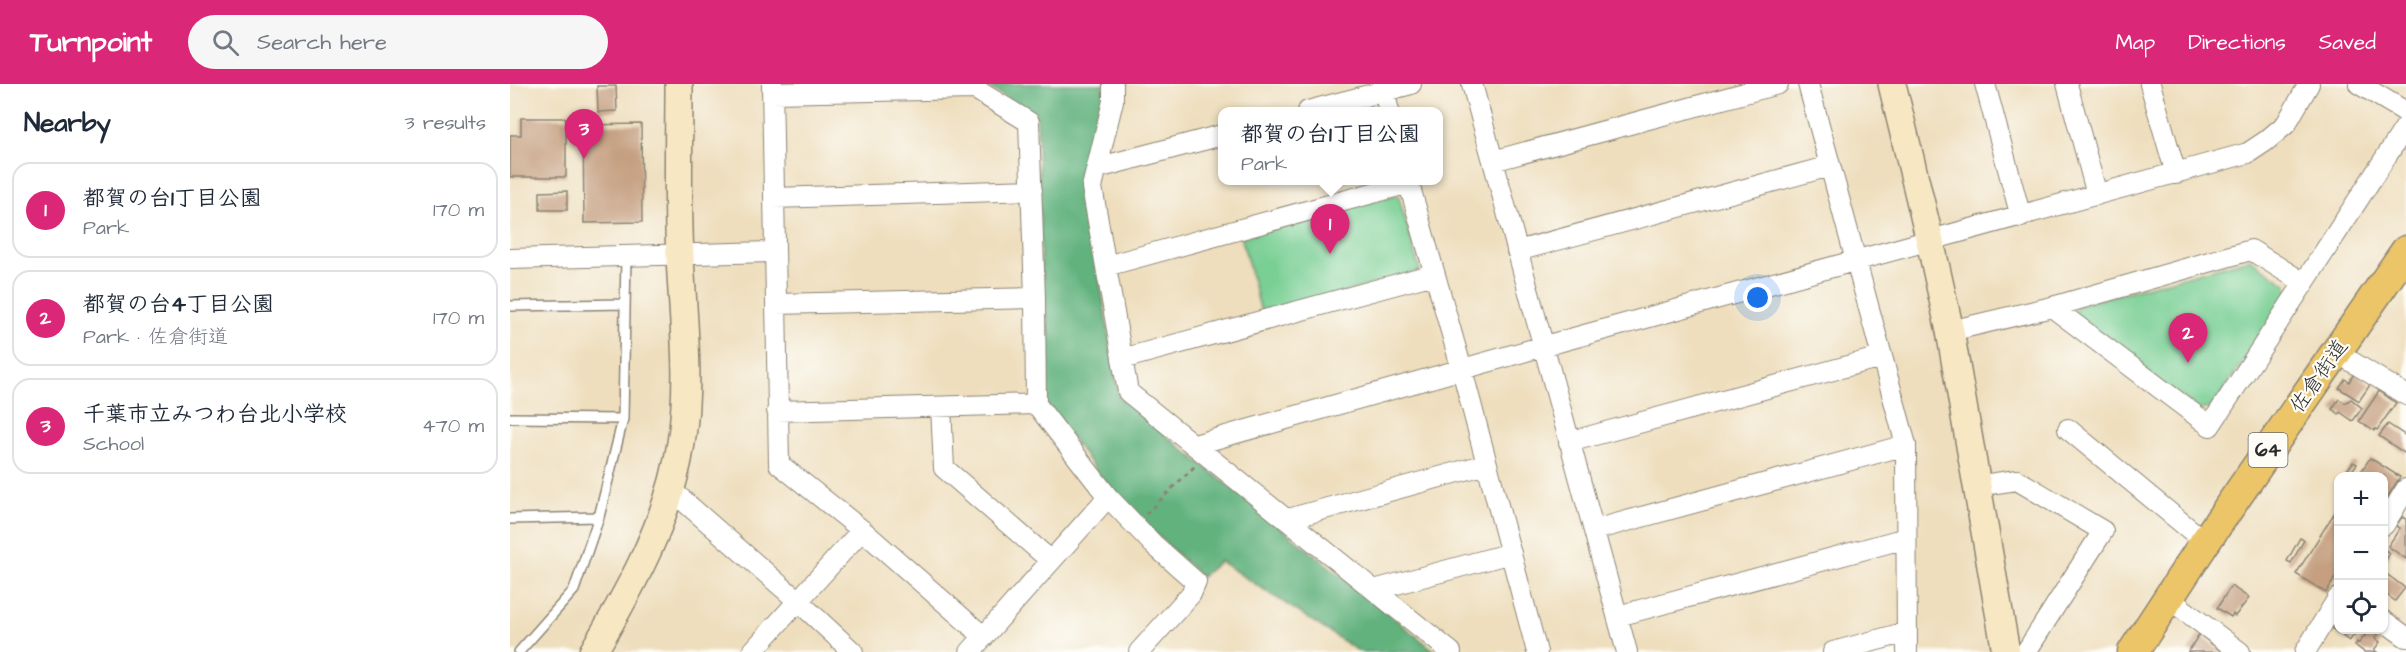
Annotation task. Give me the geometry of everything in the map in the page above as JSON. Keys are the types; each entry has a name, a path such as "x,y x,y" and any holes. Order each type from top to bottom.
{"main road":[{"name":"佐倉街道","path":"2133,652 2205,542 2406,251"}],"street":[{"path":"593,652 615,615 648,549 670,489 681,445 687,388 680,254 679,84"},
{"path":"1113,84 1113,101 1092,187 1128,393 1451,652"},
{"path":"1321,107 1383,88 1411,84"},
{"path":"1472,84 1628,652"},
{"path":"1493,161 1778,84"},
{"path":"1808,84 1906,445 1907,652"},
{"path":"1892,84 1950,331 1975,486 2006,652"},
{"path":"1985,84 2021,217"},
{"path":"2067,84 2097,195"},
{"path":"2151,84 2176,174"},
{"path":"1201,450 1544,346 2248,153 2286,124 2309,84"},
{"path":"2359,84 2406,112"},
{"path":"1383,88 1388,107"},
{"path":"984,637 862,530 779,464 772,89 975,89 1029,122 1036,404 1107,497 1196,582 1191,594 1139,652"},
{"path":"2052,307 2210,426 2406,126"},
{"path":"1097,168 1218,136"},
{"path":"1517,251 1830,166"},
{"path":"1106,266 1397,185"},
{"path":"1409,185 1462,370 1537,652"},
{"path":"774,198 1032,190"},
{"path":"1950,331 2052,307 2251,250 2304,283"},
{"path":"510,258 774,252"},
{"path":"1122,359 1434,274"},
{"path":"776,304 1035,298"},
{"path":"2336,352 2406,395"},
{"path":"1569,442 1881,357"},
{"path":"777,411 1036,404"},
{"path":"941,407 944,468 1050,560"},
{"path":"2068,429 2205,542"},
{"path":"1594,530 1906,445"},
{"path":"1288,519 1487,464"},
{"path":"1975,486 2017,480 2103,531 2026,652"},
{"path":"670,489 853,652"},
{"path":"2388,519 2404,496"},
{"path":"970,652 1107,497"},
{"path":"752,652 862,530"},
{"path":"1618,616 1906,538"},
{"path":"1374,590 1511,552"},
{"path":"2168,598 2240,652"},
{"path":"2306,652 2334,604"},
{"path":"2388,624 2406,637"},
{"path":"1833,652 1907,632"}],"lane":[{"path":"519,652 574,590 599,518 623,419 626,255"},
{"path":"510,306 625,304"},
{"path":"510,418 623,419"},
{"path":"510,519 599,518"}],"path":[{"path":"1134,525 1201,450"}],"green space":[{"path":"984,84 1104,84 1103,109 1085,187 1119,398 1436,652 1360,652 1220,561 1201,577 1113,493 1045,403 1037,118"},
{"path":"1398,195 1420,271 1262,315 1241,237"},
{"path":"2250,259 2286,284 2290,294 2211,408 2198,410 2073,318 2078,305"}],"building":[{"path":"597,86 616,86 617,111 598,112"},
{"path":"521,118 566,118 566,177 510,177 510,135 521,135"},
{"path":"641,124 642,222 584,223 583,125"},
{"path":"567,191 567,210 540,210 540,192"},
{"path":"2355,372 2370,385 2359,401 2339,388 2345,379 2349,382"},
{"path":"2379,391 2396,403 2374,431 2359,421"},
{"path":"2339,399 2345,403 2351,399 2362,408 2353,421 2332,409"},
{"path":"2388,424 2406,436 2406,454 2379,436"},
{"path":"2370,458 2400,477 2388,496 2388,472 2361,472"},
{"path":"2353,462 2357,464 2351,472 2346,472"},
{"path":"2334,513 2334,580 2326,593 2296,574"},
{"path":"2402,517 2406,519 2406,559 2388,546 2400,528 2396,526"},
{"path":"2300,538 2304,540 2291,563 2287,561"},
{"path":"2388,575 2405,588 2395,601 2388,596"},
{"path":"2231,586 2249,598 2235,616 2233,614 2231,617 2217,608"},
{"path":"2199,634 2222,652 2188,652"},
{"path":"2340,634 2355,634 2349,641"},
{"path":"2366,634 2378,634 2375,638 2380,642 2374,650 2377,652 2364,652 2355,645"}],"place":[{"name":"千葉市立みつわ台北小学校","path":"584,159"},
{"name":"都賀の台1丁目公園","path":"1330,254"},
{"name":"都賀の台4丁目公園","path":"2188,363"}]}
